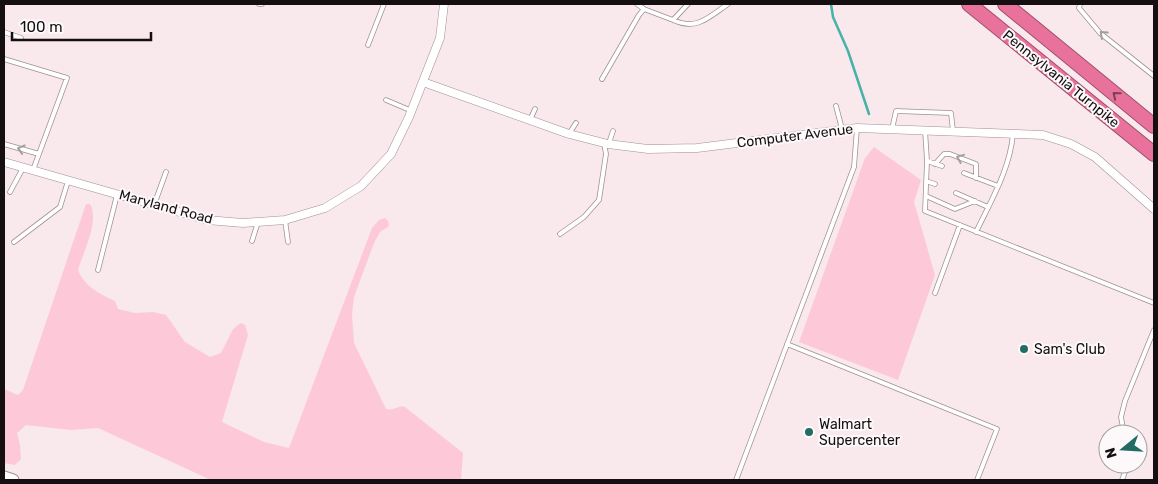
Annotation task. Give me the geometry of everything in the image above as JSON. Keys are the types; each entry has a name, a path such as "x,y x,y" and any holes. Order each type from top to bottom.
{"highway":[{"name":"Pennsylvania Turnpike","path":"968,4 1154,154"},
{"name":"Pennsylvania Turnpike","path":"1005,4 1154,126"}],"main road":[{"path":"4,477 13,480"}],"street":[{"name":"Maryland Road","path":"4,162 207,220 243,223 285,220 325,208 361,186 391,154 412,111 440,38 444,4"},
{"name":"Computer Avenue","path":"423,82 569,134 606,144 648,149 697,148 857,128 1043,136 1071,144 1094,157 1154,209"}],"lane":[{"path":"368,45 384,4"},
{"path":"637,4 644,9 681,23 696,24 703,22 728,4"},
{"path":"673,20 688,4"},
{"path":"1080,4 1078,8 1100,33 1154,76"},
{"path":"602,79 644,9"},
{"path":"4,32 21,38"},
{"path":"4,59 67,78 33,170"},
{"path":"386,100 412,111"},
{"path":"836,106 842,129"},
{"path":"530,120 534,109"},
{"path":"892,129 896,111 951,113 953,131"},
{"path":"569,134 576,123"},
{"path":"736,480 854,167 857,128"},
{"path":"925,130 927,161 925,211 1154,303"},
{"path":"560,234 584,217 599,200 606,144 613,131"},
{"path":"976,232 998,186 1012,150 1013,134"},
{"path":"4,144 39,154"},
{"path":"935,164 944,154 950,154 976,164 976,178"},
{"path":"927,161 942,166"},
{"path":"10,192 23,168"},
{"path":"154,205 166,172"},
{"path":"964,173 998,186"},
{"path":"14,242 60,207 68,180"},
{"path":"926,181 935,184"},
{"path":"956,193 988,207"},
{"path":"98,270 117,195"},
{"path":"926,196 955,209 975,201"},
{"path":"285,220 288,242"},
{"path":"252,241 258,222"},
{"path":"935,293 960,226"},
{"path":"1122,424 1121,417 1125,401 1154,330"},
{"path":"787,344 997,428 977,480"}],"shaded area":[{"path":"874,147 921,180 914,202 935,275 898,380 799,342 865,158"},
{"path":"86,204 90,204 93,211 93,219 90,237 78,270 85,281 99,293 115,301 118,309 135,313 153,312 166,315 185,342 210,357 221,353 233,329 241,323 245,325 248,335 222,422 264,442 289,448 372,228 379,220 385,218 389,226 380,232 374,243 354,297 352,314 354,343 386,409 405,407 463,453 461,480 211,480 98,428 71,430 26,425 17,433 21,459 15,465 4,463 4,389 18,395 23,390"}],"waterway":[{"path":"831,4 833,17 848,51 869,114"}],"place":[{"name":"Sam's Club","path":"1024,349"},
{"name":"Walmart Supercenter","path":"809,432"}]}
